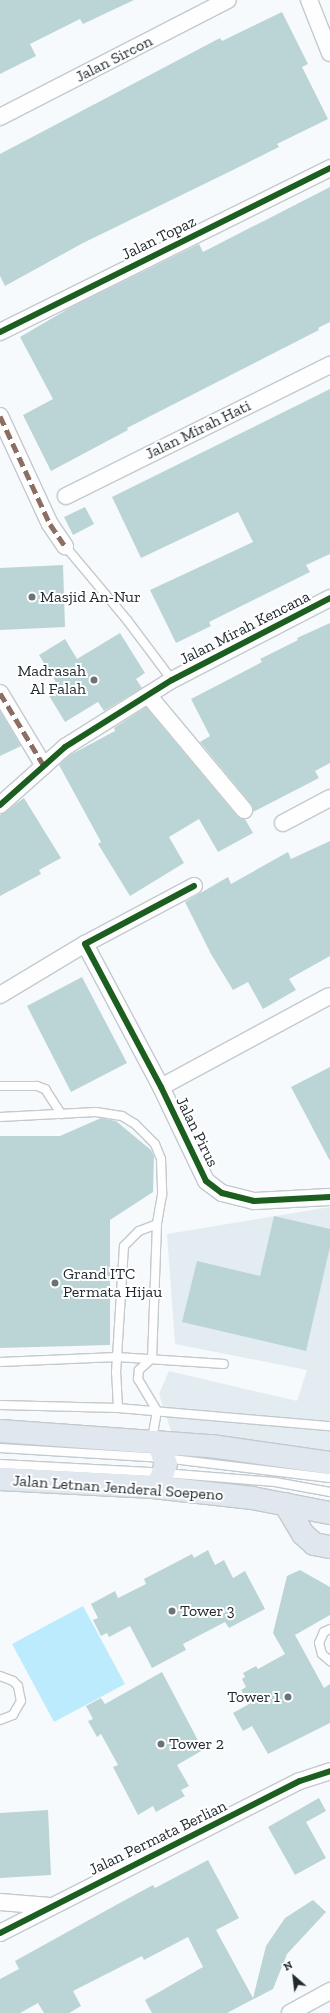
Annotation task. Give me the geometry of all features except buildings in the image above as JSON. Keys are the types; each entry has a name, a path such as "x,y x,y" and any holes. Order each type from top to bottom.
{"main road":[{"name":"Jalan Letnan Jenderal Soepeno","path":"0,1431 158,1460 285,1504 330,1513"},
{"name":"Jalan Letnan Jenderal Soepeno","path":"0,1479 158,1460 211,1446 330,1463"},
{"path":"285,1504 303,1534 314,1544 330,1547"}],"street":[{"name":"Jalan Sircon","path":"0,117 228,0"},
{"path":"309,0 330,54"},
{"name":"Jalan Topaz","path":"0,332 330,168"},
{"name":"Jalan Mirah Hati","path":"66,496 330,365"},
{"path":"0,416 50,524 65,546"},
{"name":"Jalan Mirah Kencana","path":"0,805 65,747 172,680 330,598"},
{"path":"0,693 44,766"},
{"path":"148,695 244,810"},
{"path":"283,823 330,798"},
{"path":"0,995 85,944 194,886"},
{"name":"Jalan Pirus","path":"85,944 161,1087 206,1181 222,1193 254,1201 330,1197"},
{"path":"161,1087 329,996"},
{"name":"Jalan Permata Berlian","path":"0,1933 50,1906 300,1781 330,1771"},
{"path":"0,1902 50,1906"},
{"path":"290,2013 330,1991"}],"lane":[{"path":"65,546 127,620 172,680"},
{"path":"0,1086 37,1086 45,1089 61,1114"},
{"path":"0,1117 96,1112 122,1116 135,1124 155,1144 161,1159 162,1195 157,1224 152,1358 139,1370 138,1379 158,1411 158,1460"},
{"path":"118,1408 116,1380 124,1246 139,1231 157,1224"},
{"path":"0,1362 117,1357 152,1358 224,1364"},
{"path":"0,1405 118,1408 330,1426"},
{"path":"0,1448 158,1460 330,1478"},
{"path":"0,1464 158,1460 330,1492"},
{"path":"330,1629 324,1632 319,1643 322,1654 330,1661"},
{"path":"0,1676 13,1681 18,1686 21,1701 13,1715 0,1720"}],"shaded area":[{"path":"330,1207 330,1456 173,1437 159,1394 169,1371 297,1401 307,1370 175,1344 167,1234"},
{"path":"83,1606 125,1684 54,1722 12,1644"}],"marked path":[{"path":"0,416 50,524 65,546"},
{"path":"0,693 44,766"}],"cycle path":[{"path":"0,332 330,168"},
{"path":"0,805 65,747 172,680 330,598"},
{"path":"194,886 85,944 161,1087 206,1181 222,1193 254,1201 330,1197"},
{"path":"0,1933 300,1781 330,1771"}],"place":[{"name":"Masjid An-Nur","path":"32,597"},
{"name":"Madrasah Al Falah","path":"94,680"},
{"name":"Grand ITC Permata Hijau","path":"55,1283"},
{"name":"Tower 3","path":"172,1611"},
{"name":"Tower 1","path":"288,1697"},
{"name":"Tower 2","path":"161,1744"}]}
